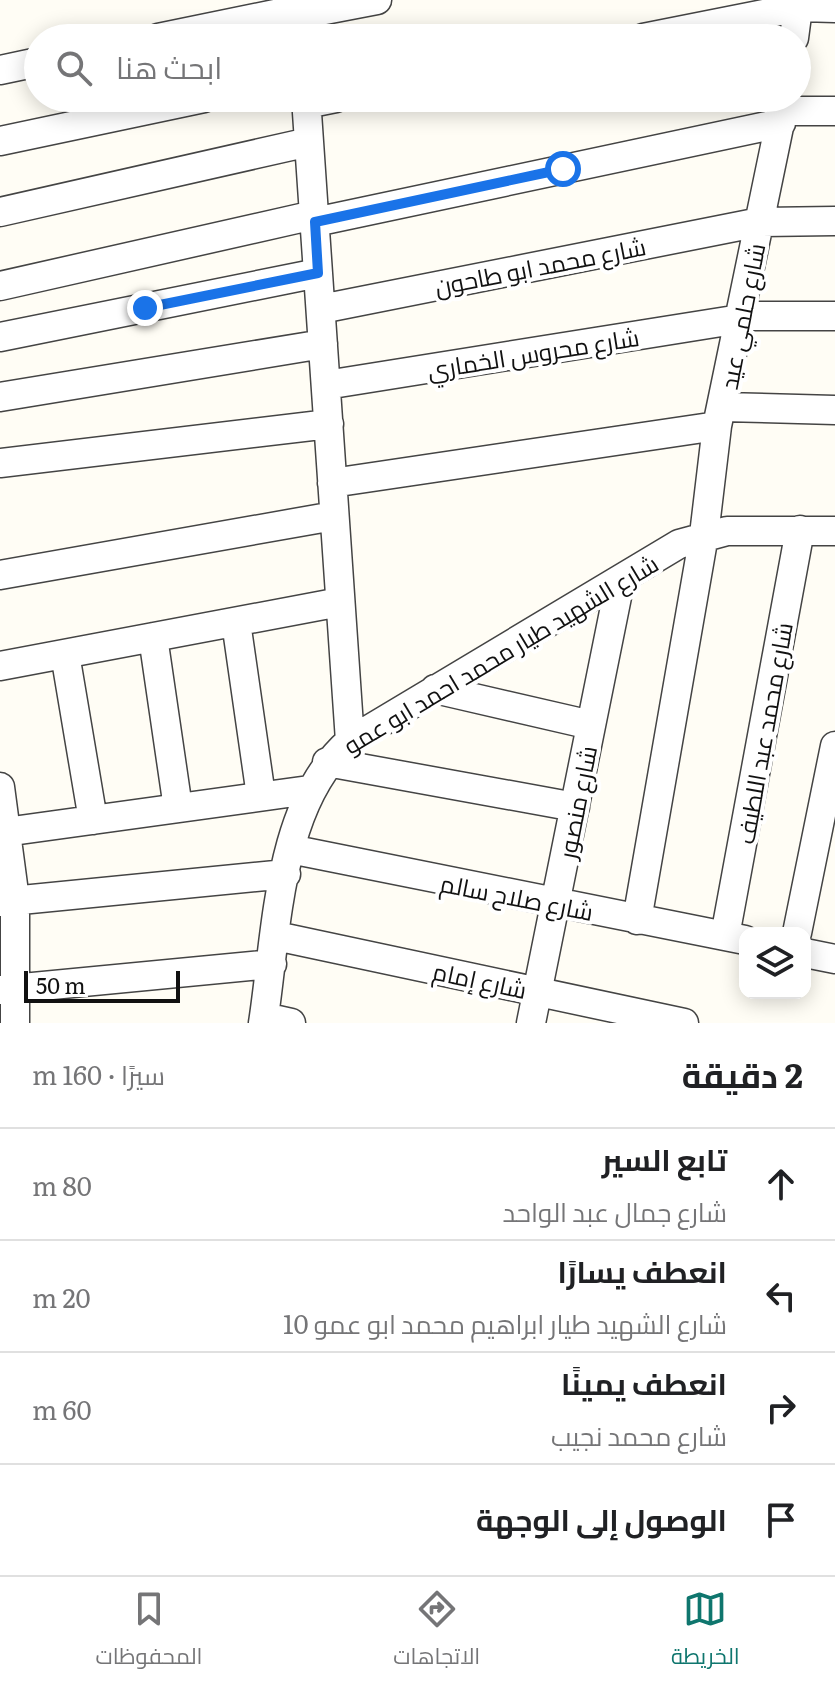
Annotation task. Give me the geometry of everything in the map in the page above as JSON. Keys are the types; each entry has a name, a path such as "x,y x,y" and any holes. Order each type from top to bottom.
{"street":[{"path":"247,24 377,0"},
{"path":"796,24 799,4"},
{"path":"707,24 799,4 835,8"},
{"path":"0,70 24,65"},
{"path":"811,111 835,111"},
{"path":"0,141 138,112"},
{"path":"307,112 350,741"},
{"path":"0,286 779,112"},
{"name":"شارع حلمي عيد","path":"637,920 704,535 720,416 783,112"},
{"path":"0,212 309,142"},
{"name":"شارع محمد ابو طاحون","path":"321,309 760,222 835,221"},
{"path":"0,337 318,273"},
{"name":"شارع محروس الخماري","path":"326,385 740,318 835,316"},
{"path":"0,397 323,344"},
{"path":"332,483 720,416 835,410"},
{"path":"0,463 329,424"},
{"path":"0,575 334,516"},
{"name":"شارع محمد عبد اللطيف","path":"735,938 800,530"},
{"path":"704,535 835,531"},
{"name":"شارع الشهيد طيار محمد احمد ابو عمو","path":"272,1021 274,950 288,862 309,790 327,762 350,741 435,689 620,582 679,544 704,535"},
{"name":"شارع منصور","path":"531,1023 620,582"},
{"path":"0,666 340,602"},
{"path":"236,622 261,796"},
{"path":"153,637 178,808"},
{"path":"65,654 93,820"},
{"path":"435,689 591,725"},
{"path":"798,927 835,746"},
{"path":"327,762 575,807"},
{"path":"15,1023 9,989 8,901 2,809 93,820 309,790"},
{"name":"شارع صلاح سالم","path":"8,901 288,862 555,903 735,938"},
{"name":"شارع إمام","path":"9,989 274,950 537,992 684,1023"},
{"path":"811,954 835,959"}],"route":[{"path":"145,308 318,273 315,222 563,169"}]}
